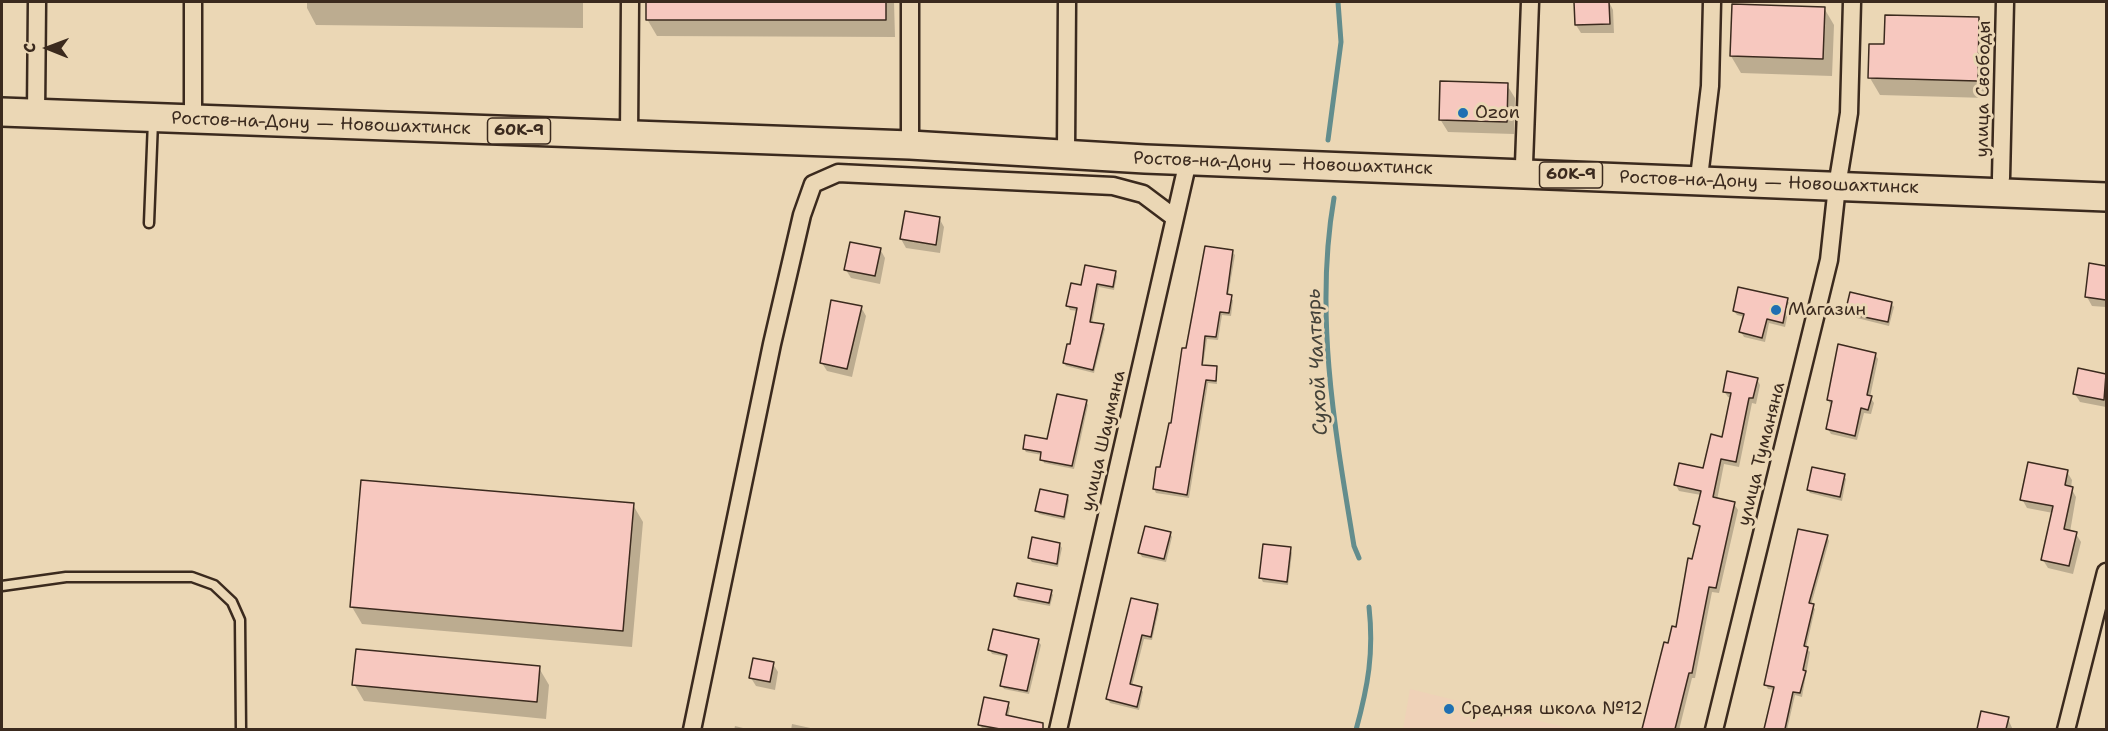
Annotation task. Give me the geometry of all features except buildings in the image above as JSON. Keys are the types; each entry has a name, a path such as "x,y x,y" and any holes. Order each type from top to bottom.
{"main road":[{"name":"Ростов-на-Дону — Новошахтинск","path":"2,112 1036,150 1188,160 1838,180 2001,178 2106,184"},
{"name":"Ростов-на-Дону — Новошахтинск","path":"1036,150 1146,150 1700,169 2106,197"}],"street":[{"path":"36,114 37,2"},
{"path":"193,2 193,119"},
{"path":"629,136 630,2"},
{"path":"910,2 910,145"},
{"path":"1066,150 1067,2"},
{"path":"1524,164 1530,2"},
{"path":"1700,169 1708,106 1712,2"},
{"name":"улица Туманяна","path":"1714,729 1829,260 1849,112 1852,2"},
{"name":"улица Свободы","path":"2001,178 2006,2"},
{"name":"улица Шаумяна","path":"1058,729 1188,160"},
{"path":"692,729 772,344 802,214 813,184 838,173 1104,185 1143,194 1175,218"},
{"path":"2066,729 2106,572"}],"lane":[{"path":"149,223 153,118"},
{"path":"2,586 66,577 192,577 214,585 232,602 240,620 241,729"}],"shaded area":[{"name":"Средняя школа №12","path":"1410,689 1572,729 1403,729"}],"waterway":[{"name":"Сухой Чалтырь","path":"1328,140 1341,42 1338,2"},
{"name":"Сухой Чалтырь","path":"1334,198 1328,241 1326,285 1329,372 1347,503 1354,546 1359,558"},
{"name":"Сухой Чалтырь","path":"1356,730 1369,669 1371,639 1369,607"}],"place":[{"name":"Ozon","path":"1463,113"},
{"name":"Магазин","path":"1776,310"},
{"name":"Средняя школа №12","path":"1449,709"}]}
